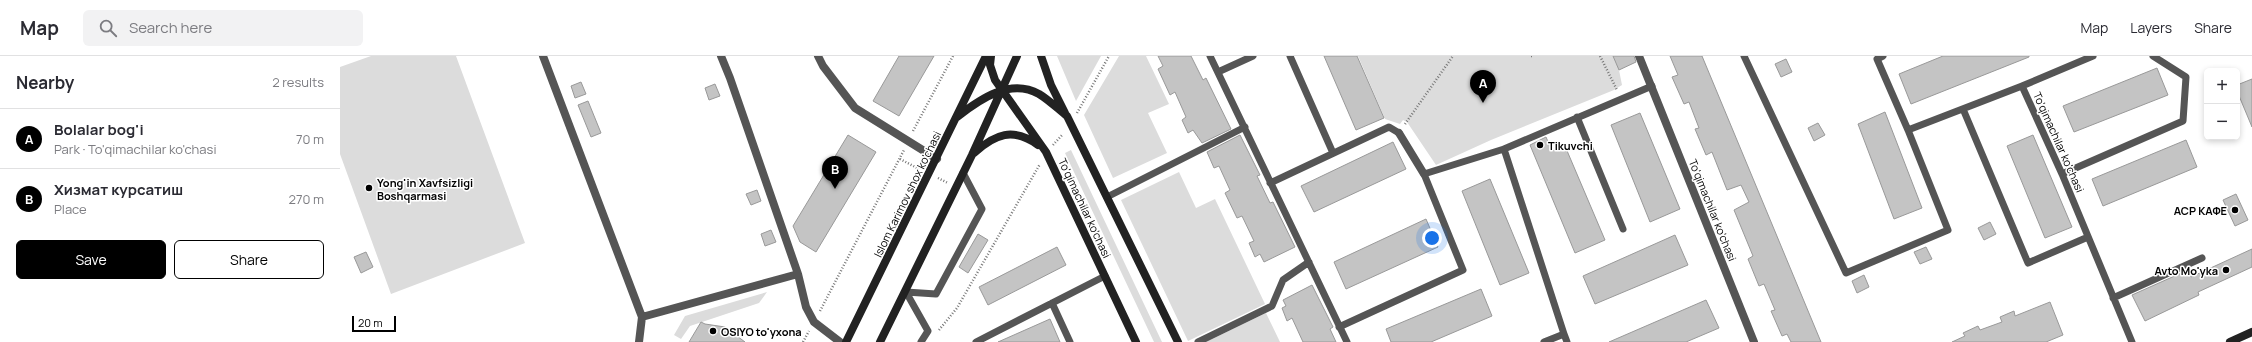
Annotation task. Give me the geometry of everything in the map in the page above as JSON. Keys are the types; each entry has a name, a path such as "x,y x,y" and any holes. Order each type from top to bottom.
{"main road":[{"name":"Islom Karimov shox ko'chasi","path":"846,342 937,159 986,56"},
{"name":"To'qimachilar ko'chasi","path":"990,56 992,73 1001,90 1046,152 1136,342"},
{"path":"880,342 906,292 972,155 1017,56"},
{"path":"1041,56 1051,85 1178,342"},
{"path":"957,116 974,104 1001,90 1015,88 1029,89 1040,95 1066,116"},
{"path":"972,155 983,145 1003,134 1017,135 1030,139 1046,152"},
{"path":"2230,342 2252,332"}],"street":[{"path":"543,56 642,316 639,342"},
{"path":"721,56 798,274 806,307 814,322 840,342"},
{"path":"818,56 823,66 855,108 937,159"},
{"name":"To'qimachilar ko'chasi","path":"1639,56 1754,342"},
{"path":"1399,133 1424,174"},
{"path":"642,316 798,274"}],"lane":[{"path":"1210,56 1347,342"},
{"path":"1218,72 1253,56"},
{"path":"1290,56 1334,153"},
{"path":"1744,56 1846,273 1948,230 1908,130 1877,59 1884,56"},
{"path":"2022,86 2093,56"},
{"path":"2062,174 2182,121 2186,77 2153,56"},
{"path":"1339,327 1463,270 1424,174 1504,149 1652,86"},
{"name":"To'qimachilar ko'chasi","path":"1908,130 2022,86 2062,174 2132,342"},
{"path":"1963,108 2028,263 2088,238"},
{"path":"1577,117 1623,229"},
{"path":"1107,197 1245,127"},
{"path":"1270,182 1389,127 1399,133"},
{"path":"1504,149 1567,342"},
{"path":"906,292 936,294 982,209 963,173"},
{"path":"2113,298 2202,258"},
{"path":"1198,342 1272,306 1283,280 1308,262"},
{"path":"976,342 1105,276"},
{"path":"906,292 928,331 921,342"},
{"path":"1052,303 1070,342"},
{"path":"1544,342 1564,334"}],"path":[{"path":"803,342 953,56"},
{"path":"938,331 957,308 1046,152 1071,124 1109,56"},
{"path":"1399,133 1450,58 1453,56"},
{"path":"1600,56 1621,99"}],"shaded area":[{"path":"371,56 456,56 525,243 391,294 340,154 340,67"},
{"path":"1057,56 1101,56 1076,101"},
{"path":"1119,56 1146,56 1169,104 1148,113 1167,153 1113,178 1084,115"},
{"path":"1358,56 1628,56 1631,64 1619,70 1622,85 1614,90 1491,140 1436,165 1407,122 1403,120 1400,124 1385,119"},
{"path":"1071,150 1162,342 1154,342 1065,153"},
{"path":"1179,172 1196,208 1215,199 1265,304 1188,341 1121,200"},
{"path":"767,292 759,303 690,326 681,339 674,335 685,316"},
{"path":"1266,313 1280,342 1206,342"}],"building":[{"path":"899,56 934,56 899,116 873,101"},
{"path":"1158,56 1191,56 1203,80 1206,78 1231,129 1202,143 1193,130 1188,133 1182,120 1186,117 1175,92 1170,95 1158,69 1163,66"},
{"path":"1324,56 1357,56 1384,118 1356,130"},
{"path":"1613,56 1634,56 1636,62 1619,70"},
{"path":"1670,56 1702,56 1821,342 1791,342 1787,334 1782,336 1771,311 1775,310 1764,284 1759,286 1748,259 1753,256 1734,210 1749,202 1741,185 1727,190 1712,152 1706,155 1695,129 1699,128 1689,102 1684,104 1672,77 1678,75"},
{"path":"1943,56 2029,57 1911,104 1899,74"},
{"path":"1786,59 1792,72 1781,77 1775,64"},
{"path":"2157,68 2168,95 2074,132 2063,106"},
{"path":"2252,79 2252,127 2240,98 2240,84"},
{"path":"581,82 586,94 575,98 571,86"},
{"path":"715,84 720,96 709,100 705,88"},
{"path":"588,101 601,133 591,137 578,105"},
{"path":"1885,112 1922,208 1894,219 1858,124"},
{"path":"1640,113 1680,209 1650,222 1611,125"},
{"path":"1818,123 1825,135 1814,141 1808,128"},
{"path":"848,135 876,152 816,252 800,242 793,226"},
{"path":"1240,135 1260,175 1257,176 1270,203 1273,202 1295,247 1264,262 1260,254 1255,257 1249,243 1254,241 1242,216 1237,218 1225,193 1230,190 1219,166 1214,168 1207,152"},
{"path":"2033,135 2072,227 2045,238 2007,146"},
{"path":"1546,137 1552,151 1565,146 1605,240 1575,253 1530,145"},
{"path":"2186,140 2197,167 2103,206 2092,179"},
{"path":"1393,142 1406,169 1314,212 1301,186"},
{"path":"1490,179 1529,273 1500,285 1462,191"},
{"path":"757,190 761,201 751,205 746,194"},
{"name":"АСР КАФЕ","path":"2236,194 2248,220 2235,226 2223,200"},
{"path":"1426,219 1438,247 1346,289 1334,262"},
{"path":"1990,222 1996,234 1984,240 1978,228"},
{"path":"771,230 776,242 765,246 761,234"},
{"path":"978,234 988,240 968,273 959,267"},
{"path":"1675,235 1688,265 1595,304 1583,276"},
{"path":"1057,247 1066,265 988,305 979,287"},
{"path":"1926,247 1932,259 1920,264 1914,252"},
{"path":"2252,249 2252,267 2198,292 2199,295 2145,321 2132,295 2188,270 2191,277"},
{"path":"366,252 373,267 361,273 354,257"},
{"path":"1864,275 1869,287 1857,293 1852,281"},
{"path":"1312,285 1333,327 1330,329 1336,342 1303,342 1292,318 1287,321 1282,308 1286,306 1283,300"},
{"path":"1481,289 1492,316 1431,342 1391,342 1386,329"},
{"path":"1706,300 1719,328 1686,342 1609,342"},
{"path":"2050,302 2063,335 2046,342 1952,342 1965,336 1963,333 1978,326 1980,330 2002,322 2000,317 2014,311 2015,316"},
{"path":"1050,319 1060,342 998,342"},
{"name":"OSIYO to'yxona","path":"701,322 725,327 745,342 689,342"}],"place":[{"name":"Bolalar bog'i","path":"1483,103"},
{"name":"Tikuvchi","path":"1540,145"},
{"name":"Yong'in Xavfsizligi Boshqarmasi","path":"369,188"},
{"name":"Хизмат курсатиш","path":"835,189"},
{"name":"АСР КАФЕ","path":"2235,210"},
{"name":"Avto Mo'yka","path":"2226,270"},
{"name":"OSIYO to'yxona","path":"713,331"}]}
